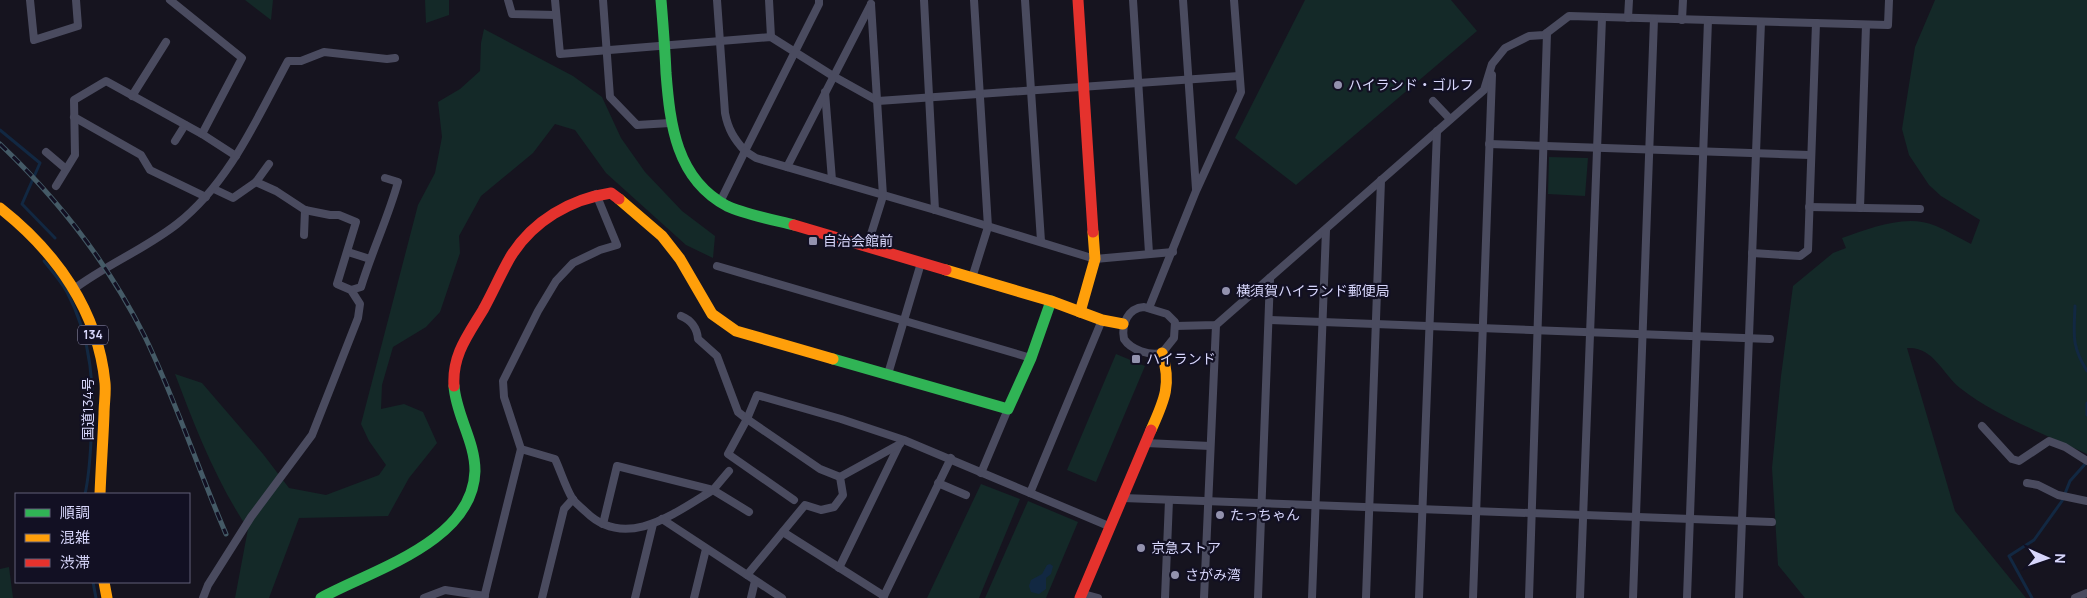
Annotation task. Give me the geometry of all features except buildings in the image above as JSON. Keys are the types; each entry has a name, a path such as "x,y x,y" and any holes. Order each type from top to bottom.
{"main road":[{"path":"661,0 670,123 676,146 686,168 705,190 720,202 728,206 1051,301 1102,320 1123,324"},
{"path":"1078,0 1095,259 1080,312"},
{"path":"321,598 335,589 401,558 438,535 464,508 474,484 474,461 471,440 454,395 453,372 458,352 516,250 536,228 570,203 596,194 611,193 662,236 680,259 712,314 736,331 1008,409 1031,358 1051,301"},
{"name":"国道134号","path":"0,208 13,217 38,241 64,271 84,310 98,346 105,383 100,493"},
{"path":"1084,597 1167,393 1168,372 1162,353"},
{"path":"104,583 107,598"}],"street":[{"path":"30,0 34,40 78,26 76,0"},
{"path":"170,0 242,58 202,134"},
{"path":"508,0 512,14 556,15"},
{"path":"555,0 560,54 770,37 794,53 878,101 1239,76"},
{"path":"603,0 610,97 637,125 670,123"},
{"path":"717,0 728,125 733,137 745,151 756,158 1041,241 1095,259 1173,252"},
{"path":"769,0 770,37"},
{"path":"720,202 819,4 819,0"},
{"path":"924,0 935,210"},
{"path":"972,278 988,227 974,0"},
{"path":"1025,0 1041,241"},
{"path":"1133,0 1149,253"},
{"path":"1183,0 1196,191"},
{"path":"1149,308 1196,191 1241,92 1234,0"},
{"path":"1628,18 1629,0"},
{"path":"1682,20 1683,0"},
{"path":"1175,326 1216,325 1484,90 1492,64 1505,48 1529,36 1547,33 1568,16 1888,25 1889,0"},
{"path":"787,167 872,2"},
{"path":"867,247 883,196 872,2"},
{"path":"1580,598 1602,18"},
{"path":"1633,598 1654,19"},
{"path":"1687,598 1708,20"},
{"path":"1739,598 1761,22"},
{"path":"1752,253 1800,256 1808,250 1816,24"},
{"path":"1860,208 1866,25"},
{"path":"1529,598 1547,33"},
{"path":"132,96 166,42"},
{"path":"74,289 177,224 214,189 236,156 288,60 301,61 324,52 387,59 395,58"},
{"path":"1473,598 1492,64"},
{"path":"56,186 75,155 74,100 106,81 202,134 236,156"},
{"path":"825,91 832,180"},
{"path":"1433,101 1450,119"},
{"path":"74,117 141,155 150,170 206,197"},
{"path":"175,141 185,125"},
{"path":"1419,598 1437,131"},
{"path":"1489,144 1810,155"},
{"path":"46,152 66,169"},
{"path":"214,189 232,198 256,182 269,164"},
{"path":"351,290 361,287 389,213 398,182 385,178"},
{"path":"1366,598 1381,180"},
{"path":"203,598 208,585 251,517 312,434 358,318 360,304 351,290 337,284 356,222 340,214 332,215 304,210 276,191 256,182"},
{"path":"424,598 445,590 485,597 521,449 504,397 503,381 538,311 556,281 573,263 600,250 617,245 596,194"},
{"path":"1809,207 1920,209"},
{"path":"304,210 304,235"},
{"path":"1312,598 1326,230"},
{"path":"348,252 370,259"},
{"path":"888,374 921,263"},
{"path":"717,266 1031,358"},
{"path":"1258,598 1270,278"},
{"path":"1142,307 1149,308 1169,316 1175,322 1174,338 1162,353 1148,353 1128,344 1124,338 1123,324 1129,314 1136,309 1142,307"},
{"path":"681,316 690,319 698,333 698,340 717,356 738,412 820,469 840,477"},
{"path":"1030,493 1102,320"},
{"path":"1269,320 1770,338"},
{"path":"1204,598 1216,325"},
{"path":"794,500 728,454 757,394 841,419 951,458 981,473 1111,527"},
{"path":"981,473 1008,409"},
{"path":"1982,426 2016,461 2019,461 2049,440 2065,447 2087,461"},
{"path":"840,477 902,442"},
{"path":"839,568 902,442"},
{"path":"1146,443 1210,446"},
{"path":"521,449 555,459 573,499 595,521 628,530 653,524 713,490 730,470"},
{"path":"783,532 884,597 951,458"},
{"path":"603,524 616,466 713,490 749,512"},
{"path":"746,575 805,506 821,510 834,507 842,495 840,477"},
{"path":"938,483 966,495"},
{"path":"2027,483 2038,484 2058,495 2087,501"},
{"path":"1123,498 1772,522"},
{"path":"542,598 564,509 573,499"},
{"path":"1165,598 1169,500"},
{"path":"662,519 706,550 782,598"},
{"path":"635,598 653,524"},
{"path":"694,598 706,550"},
{"path":"751,598 756,581"},
{"path":"2075,598 2087,593"},
{"path":"1084,597 1098,598"}],"green space":[{"path":"245,0 273,0 271,20"},
{"path":"425,0 449,0 449,15 426,23"},
{"name":"ハイランド・ゴルフ","path":"1305,0 1451,0 1477,31 1296,185 1235,138"},
{"path":"1935,0 2087,0 2087,454 1990,408 1960,388 1924,351 1907,348 1955,511 2026,598 1805,598 1778,565 1772,468 1781,376 1793,286 1833,253 1846,248 1842,238 1889,223 1913,221 1925,222 1936,226 1971,244 1980,220 1941,196 1929,185 1909,155 1902,129 1915,47"},
{"path":"484,29 573,76 602,97 621,138 645,172 682,211 715,236 713,258 686,245 606,173 575,130 555,124 533,153 481,196 459,236 460,253 440,312 426,327 393,347 382,385 381,409 404,404 423,412 437,443 409,478 388,516 299,518 269,598 235,598 248,529 216,473 198,434 175,374 202,383 263,454 289,488 326,495 379,475 386,465 369,441 361,424 418,205 435,173 442,137 438,102 460,89 480,71 481,43"},
{"path":"1549,157 1588,158 1585,196 1548,194"},
{"path":"1116,354 1145,366 1096,482 1067,470"},
{"path":"981,484 1020,499 979,598 927,598"},
{"path":"1028,501 1078,522 1046,598 985,598"},
{"path":"9,567 13,598 0,598 0,569"}],"water":[{"path":"1047,565 1053,566 1051,574 1046,578 1046,589 1039,594 1031,592 1029,586 1031,580 1042,574"}],"waterway":[{"path":"0,130 40,163 22,204 55,238"},
{"path":"44,261 67,292 82,328 87,346 92,384 92,422 90,461 85,493"},
{"path":"2075,306 2074,332 2076,347 2087,371"},
{"path":"2087,403 2087,415"},
{"path":"2032,598 2009,556 2034,540 2062,501 2070,481 2086,463"},
{"path":"93,583 96,598"}],"railway":[{"path":"0,144 43,188 81,234 99,258 131,310 167,386 226,534"}],"traffic: fast":[{"path":"661,0 670,112 679,148 686,165 710,195 727,206 794,225"},
{"path":"833,359 1008,409 1031,358 1051,301"},
{"path":"321,598 416,551 439,535 457,517 470,496 475,471 472,449 455,397 454,386"}],"traffic: slow":[{"path":"619,199 662,236 680,259 712,314 736,331 833,359"},
{"path":"0,208 20,225 56,264 71,285 94,331 101,357 105,387 100,493"},
{"path":"1080,312 1095,259 1093,232"},
{"path":"946,270 1051,301 1102,320 1123,324"},
{"path":"1151,430 1165,393 1166,374 1162,353"},
{"path":"104,583 107,598"}],"traffic: jam":[{"path":"1078,0 1093,232"},
{"path":"454,386 454,375 462,346 483,310 507,262 520,243 541,222 567,206 581,200 611,193 619,199"},
{"path":"794,225 946,270"},
{"path":"1080,598 1151,430"}],"place":[{"name":"ハイランド・ゴルフ","path":"1338,85"},
{"name":"自治会館前","path":"813,241"},
{"name":"横須賀ハイランド郵便局","path":"1226,291"},
{"name":"ハイランド","path":"1136,359"},
{"name":"たっちゃん","path":"1220,515"},
{"name":"京急ストア","path":"1141,548"},
{"name":"さがみ湾","path":"1175,575"}]}
